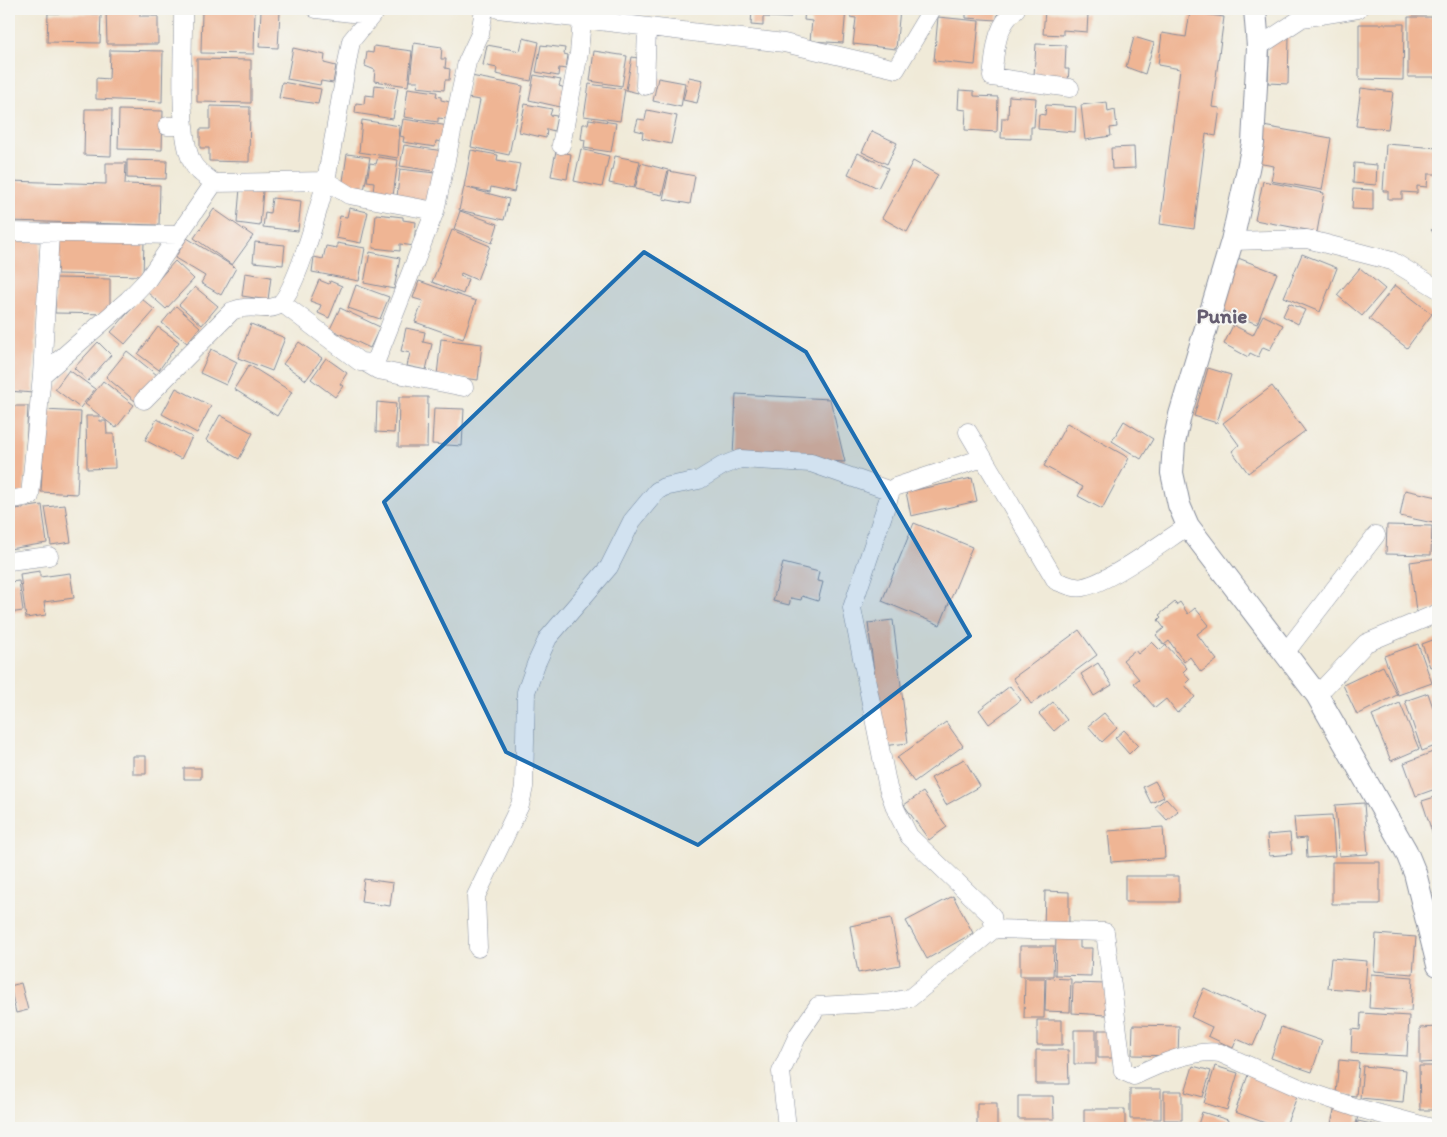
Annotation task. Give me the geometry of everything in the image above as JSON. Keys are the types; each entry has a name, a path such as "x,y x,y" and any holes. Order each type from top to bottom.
{"street":[{"path":"183,9 175,126 194,166 214,183 326,181 348,195 435,211"},
{"path":"316,9 373,12"},
{"path":"366,364 376,361 435,211 467,62 489,10 520,10 582,22 784,43 896,69 932,9"},
{"path":"1016,9 1002,23 998,32 992,77 1070,88"},
{"path":"1255,9 1258,47 1253,143 1232,240 1180,415 1174,443 1172,473 1179,505 1188,526 1317,694 1406,851 1415,873 1438,966"},
{"path":"1258,47 1302,18 1358,9"},
{"path":"144,400 232,311 242,306 275,307 282,303 291,286 312,232 326,181 351,41 373,12"},
{"path":"561,145 579,53 582,22"},
{"path":"645,86 647,30"},
{"path":"42,375 128,300 148,278 214,183"},
{"path":"9,232 178,235"},
{"path":"9,500 30,496 42,375 50,233"},
{"path":"1232,240 1307,239 1392,261 1438,289"},
{"path":"282,303 360,362 378,370 464,387"},
{"path":"968,432 1056,581 1070,586 1084,587 1114,573 1188,526"},
{"path":"983,458 895,487 891,491 852,608 888,788 896,810 909,836 992,916 994,928"},
{"path":"478,948 476,896 520,805 524,787 526,692 536,664 548,638 608,567 632,521 657,491 664,487 699,480 722,466 740,459 811,463 891,491"},
{"path":"1285,653 1376,536"},
{"path":"9,561 49,556"},
{"path":"1317,694 1366,643 1438,612"},
{"path":"787,1128 781,1072 798,1035 818,1006 890,1002 910,998 994,928 1105,932 1123,1071 1126,1073 1134,1076 1151,1068 1207,1051 1220,1053 1312,1093 1354,1107 1432,1128"}],"highlighted area":[{"path":"644,252 806,352 970,636 698,845 506,752 384,502"}],"building":[{"path":"106,9 140,9 140,16 158,16 158,44 107,44"},
{"path":"752,9 791,9 790,18 763,17 763,26 751,25"},
{"path":"805,9 846,9 843,43 810,41 812,21 804,20"},
{"path":"851,9 900,9 896,49 853,44 856,18 850,17"},
{"path":"963,9 998,9 997,20 966,18 966,10"},
{"path":"202,10 255,10 254,54 201,53"},
{"path":"261,11 280,12 278,48 259,47"},
{"path":"1045,11 1088,14 1087,32 1063,30 1063,35 1043,34"},
{"path":"1190,12 1224,17 1212,107 1220,108 1216,136 1206,134 1194,229 1160,224 1180,69 1158,65 1162,33 1186,37"},
{"path":"48,13 101,14 100,43 47,42"},
{"path":"938,17 979,21 975,65 934,61"},
{"path":"1408,17 1438,17 1438,77 1408,77"},
{"path":"1359,24 1404,24 1403,80 1359,79"},
{"path":"1134,37 1154,43 1145,74 1126,67"},
{"path":"1270,37 1289,37 1288,84 1268,83"},
{"path":"523,38 539,42 531,81 496,74 497,68 483,65 487,45 520,51"},
{"path":"414,43 442,47 441,59 446,59 445,68 450,69 449,80 445,80 444,90 417,87 418,81 410,81"},
{"path":"1036,44 1066,45 1065,69 1069,69 1068,81 1034,76"},
{"path":"541,45 565,48 564,54 568,55 566,69 559,68 558,76 536,72"},
{"path":"374,46 412,51 408,86 374,81 375,70 365,66 367,52 373,53"},
{"path":"293,48 325,55 324,63 336,66 333,83 321,81 320,85 287,79"},
{"path":"110,50 163,51 162,102 96,99 96,78 109,79"},
{"path":"594,51 627,56 622,86 590,81"},
{"path":"632,57 644,59 638,93 626,90"},
{"path":"197,59 251,60 251,103 197,102"},
{"path":"534,75 561,80 559,86 568,89 565,108 529,100"},
{"path":"471,76 523,86 509,155 471,147 480,100 467,98"},
{"path":"689,77 703,80 697,103 683,100"},
{"path":"658,78 685,83 681,107 653,101"},
{"path":"282,82 321,89 318,104 279,98"},
{"path":"589,84 625,89 620,121 584,116"},
{"path":"375,85 398,88 393,119 355,113 356,103 364,104 365,95 374,96"},
{"path":"408,88 437,92 436,96 441,97 441,100 450,102 447,119 438,118 438,122 404,117"},
{"path":"1361,88 1393,92 1388,129 1356,126"},
{"path":"959,90 974,91 974,96 998,97 997,132 965,130 966,110 958,109"},
{"path":"1009,96 1036,98 1034,127 1031,127 1031,139 1001,138 1002,118 1008,118"},
{"path":"1107,102 1108,112 1115,110 1117,127 1110,128 1111,136 1085,140 1081,105"},
{"path":"525,104 552,109 550,115 557,116 554,131 547,129 546,138 519,132"},
{"path":"1046,105 1076,107 1075,132 1038,129 1039,114 1045,115"},
{"path":"210,106 250,107 249,162 209,161 209,148 200,148 200,129 210,129"},
{"path":"85,109 112,109 111,156 84,155"},
{"path":"119,110 163,111 162,150 118,149"},
{"path":"647,110 677,116 671,144 642,138 643,132 635,130 638,119 645,120"},
{"path":"403,119 449,126 447,143 436,141 435,147 403,142 404,137 400,136"},
{"path":"589,119 616,123 611,152 584,148 585,140 581,139 583,124 588,124"},
{"path":"362,120 400,126 398,158 359,152"},
{"path":"1263,126 1331,138 1322,190 1271,181 1274,166 1257,163"},
{"path":"872,131 897,143 887,164 862,152"},
{"path":"1386,144 1438,148 1438,174 1428,174 1427,187 1417,186 1417,193 1402,192 1402,199 1388,199 1388,191 1383,191"},
{"path":"404,145 443,151 440,172 400,166"},
{"path":"1134,147 1135,168 1112,169 1111,148"},
{"path":"581,149 609,156 602,187 574,181"},
{"path":"471,150 498,155 497,160 520,164 514,192 491,187 490,192 464,187"},
{"path":"556,151 571,154 567,179 551,176"},
{"path":"858,153 888,168 878,188 848,174"},
{"path":"347,154 370,157 364,191 342,188"},
{"path":"615,156 640,161 634,188 609,183"},
{"path":"378,157 398,160 393,196 373,193 374,182 367,181 370,163 376,164"},
{"path":"127,160 167,161 166,179 127,178"},
{"path":"913,161 938,175 907,232 882,218"},
{"path":"106,163 126,163 125,184 160,185 159,225 9,221 9,181 106,184"},
{"path":"641,163 668,170 662,195 635,189"},
{"path":"1354,163 1377,165 1376,185 1353,183"},
{"path":"400,169 435,173 432,201 397,197"},
{"path":"669,171 695,176 690,204 663,199"},
{"path":"1263,181 1324,193 1317,232 1255,220"},
{"path":"464,187 509,199 504,220 459,210"},
{"path":"240,188 263,191 260,226 237,223"},
{"path":"1353,189 1373,190 1373,210 1352,209"},
{"path":"272,198 301,201 298,231 263,227 265,212 270,213"},
{"path":"349,208 368,212 361,243 336,238 340,216 347,217"},
{"path":"214,209 253,236 232,265 194,238"},
{"path":"460,211 498,224 492,243 454,229"},
{"path":"376,214 403,217 403,220 416,222 414,246 400,244 400,251 373,248"},
{"path":"1438,223 1438,238 1431,230"},
{"path":"452,230 490,246 477,280 461,273 460,276 468,279 463,294 432,282"},
{"path":"187,238 236,268 221,295 201,283 205,276 175,258"},
{"path":"58,239 144,241 143,276 57,274"},
{"path":"9,240 41,242 33,393 9,391"},
{"path":"255,242 285,245 283,265 253,262"},
{"path":"337,243 365,248 359,281 312,272 314,257 323,259 326,246 337,248"},
{"path":"370,252 400,258 394,289 364,283"},
{"path":"1302,254 1337,268 1320,312 1284,297"},
{"path":"1238,258 1277,273 1257,324 1218,309"},
{"path":"175,261 194,279 166,309 147,292"},
{"path":"1360,268 1385,289 1362,316 1337,295"},
{"path":"245,273 271,277 268,300 242,296"},
{"path":"56,278 110,279 110,314 55,313"},
{"path":"319,280 329,284 330,281 342,286 329,318 318,313 321,305 310,301"},
{"path":"419,281 476,301 463,339 415,322 423,301 413,298"},
{"path":"356,285 389,297 380,319 348,308"},
{"path":"1395,285 1432,314 1407,348 1369,319"},
{"path":"195,287 218,306 202,325 179,305"},
{"path":"141,298 155,310 125,344 111,332"},
{"path":"1289,303 1305,310 1298,324 1283,316"},
{"path":"176,306 200,327 187,343 162,323"},
{"path":"340,308 380,327 370,348 330,329"},
{"path":"1263,315 1283,325 1270,350 1263,347 1258,357 1250,353 1248,357 1224,344 1233,325 1253,335"},
{"path":"251,324 285,338 272,371 238,358"},
{"path":"158,327 179,342 159,370 138,354"},
{"path":"406,328 425,332 423,342 432,344 426,370 407,366 410,353 401,351"},
{"path":"441,339 482,344 478,380 437,375"},
{"path":"98,342 111,355 88,381 74,368"},
{"path":"299,342 322,358 306,380 283,364"},
{"path":"211,349 237,362 226,385 200,373"},
{"path":"127,351 157,375 135,401 106,377"},
{"path":"326,358 347,373 340,384 343,386 335,397 311,379"},
{"path":"249,365 292,392 277,416 234,389"},
{"path":"1208,368 1231,375 1217,423 1194,416"},
{"path":"69,370 95,389 80,408 55,389"},
{"path":"103,381 134,405 116,428 85,404"},
{"path":"1272,386 1305,431 1248,473 1232,451 1239,445 1223,423"},
{"path":"176,388 211,406 197,433 162,414"},
{"path":"736,394 830,399 845,462 733,456"},
{"path":"399,397 428,397 427,447 398,447"},
{"path":"377,402 396,404 394,433 376,432"},
{"path":"9,406 28,406 24,494 9,493"},
{"path":"434,408 464,409 462,446 432,444"},
{"path":"45,410 81,412 77,494 41,492"},
{"path":"220,415 253,433 239,459 206,440"},
{"path":"86,416 99,416 100,421 106,421 107,434 114,434 115,468 87,469"},
{"path":"157,419 192,437 181,459 145,440"},
{"path":"1124,421 1153,439 1141,459 1112,441"},
{"path":"1067,423 1129,458 1102,509 1078,496 1083,487 1044,466"},
{"path":"972,478 977,501 911,516 906,492"},
{"path":"1405,490 1438,497 1433,523 1400,516"},
{"path":"42,505 47,543 9,549 9,510"},
{"path":"65,505 71,542 51,545 45,507"},
{"path":"914,523 972,547 940,625 882,601"},
{"path":"1387,525 1432,526 1431,555 1386,554"},
{"path":"1438,558 1438,609 1416,612 1410,562"},
{"path":"783,563 819,572 817,581 823,582 818,601 802,596 801,600 791,598 789,605 773,601"},
{"path":"40,571 40,577 70,573 74,598 44,602 46,615 26,618 20,574"},
{"path":"19,581 23,611 9,613 9,582"},
{"path":"1175,602 1176,605 1180,602 1188,614 1195,608 1209,625 1197,634 1217,660 1201,672 1190,657 1184,662 1169,641 1164,645 1156,635 1164,628 1158,620 1161,617 1159,615"},
{"path":"893,620 908,743 883,746 868,623"},
{"path":"1079,630 1097,655 1031,704 1013,678"},
{"path":"1438,638 1438,664 1430,667 1422,644"},
{"path":"1152,642 1160,650 1166,645 1187,668 1183,672 1190,680 1185,685 1195,697 1177,713 1166,699 1155,708 1134,683 1139,679 1123,660 1135,650 1138,654"},
{"path":"1418,644 1432,683 1398,695 1384,656"},
{"path":"1098,663 1112,685 1094,696 1081,674"},
{"path":"1383,666 1397,695 1357,715 1343,685"},
{"path":"1010,686 1021,700 989,724 979,710"},
{"path":"1428,693 1438,722 1438,745 1422,751 1405,701"},
{"path":"1053,702 1067,720 1054,731 1039,714"},
{"path":"1400,703 1419,749 1391,761 1372,715"},
{"path":"1104,713 1117,728 1102,742 1088,726"},
{"path":"946,722 963,746 914,782 897,758"},
{"path":"1124,730 1138,745 1129,754 1115,738"},
{"path":"1438,750 1438,788 1416,796 1404,763"},
{"path":"133,756 146,756 146,774 133,774"},
{"path":"964,759 980,786 946,805 931,778"},
{"path":"184,768 201,768 201,779 184,779"},
{"path":"1155,781 1164,797 1151,803 1143,787"},
{"path":"923,792 947,827 929,840 904,805"},
{"path":"1438,796 1438,836 1434,838 1422,801"},
{"path":"1166,798 1178,811 1167,820 1155,807"},
{"path":"1364,803 1368,854 1339,856 1335,805"},
{"path":"1332,815 1335,856 1307,858 1306,838 1296,839 1294,817"},
{"path":"1163,827 1165,858 1111,862 1108,831"},
{"path":"1290,833 1292,854 1269,856 1267,835"},
{"path":"1438,851 1438,871 1432,853"},
{"path":"1332,862 1380,862 1380,904 1332,904"},
{"path":"1125,876 1179,876 1179,902 1125,902"},
{"path":"364,879 393,883 390,906 361,902"},
{"path":"1045,891 1069,892 1069,929 1044,928"},
{"path":"953,896 973,933 927,959 906,921"},
{"path":"891,918 900,965 858,973 850,926"},
{"path":"1376,934 1416,937 1413,974 1374,971"},
{"path":"1056,937 1080,938 1080,948 1092,948 1091,976 1055,975"},
{"path":"1020,946 1054,946 1053,976 1020,976"},
{"path":"1331,958 1367,961 1365,991 1328,988"},
{"path":"1371,974 1413,977 1411,1011 1369,1008"},
{"path":"1025,978 1045,978 1044,1018 1024,1018"},
{"path":"1046,978 1071,979 1070,1012 1045,1011"},
{"path":"21,983 28,1010 16,1013 10,986"},
{"path":"1073,983 1106,984 1106,1015 1072,1013"},
{"path":"1204,988 1266,1016 1253,1046 1237,1039 1233,1048 1208,1036 1212,1027 1191,1017"},
{"path":"1361,1013 1409,1016 1407,1056 1351,1053 1352,1029 1360,1030"},
{"path":"1037,1020 1062,1020 1062,1045 1037,1045"},
{"path":"1133,1025 1179,1026 1178,1056 1132,1055"},
{"path":"1281,1027 1322,1041 1312,1072 1271,1058"},
{"path":"1438,1027 1438,1062 1420,1063 1420,1028"},
{"path":"1074,1030 1096,1030 1096,1064 1074,1064"},
{"path":"1098,1030 1113,1030 1113,1058 1098,1058"},
{"path":"1036,1050 1068,1050 1069,1084 1036,1084"},
{"path":"1339,1060 1359,1062 1356,1096 1336,1094"},
{"path":"1193,1066 1211,1071 1203,1097 1185,1092"},
{"path":"1215,1066 1238,1073 1227,1110 1204,1103"},
{"path":"1363,1066 1406,1070 1403,1102 1360,1098"},
{"path":"1419,1066 1438,1066 1438,1110 1420,1110"},
{"path":"1248,1075 1298,1094 1285,1128 1279,1128 1235,1112"},
{"path":"1130,1089 1161,1089 1161,1119 1130,1119"},
{"path":"1164,1091 1182,1091 1182,1120 1164,1120"},
{"path":"1018,1096 1053,1096 1054,1119 1018,1119"},
{"path":"977,1103 997,1103 997,1128 977,1128"},
{"path":"1335,1106 1359,1112 1355,1128 1330,1128"},
{"path":"1084,1109 1125,1109 1125,1128 1084,1128"},
{"path":"1202,1112 1228,1120 1226,1128 1197,1128"},
{"path":"1358,1121 1385,1127 1385,1128 1357,1128"},
{"path":"1146,1126 1180,1126 1180,1128 1146,1128"}],"district":[{"name":"Punie","path":"1222,315"}]}
